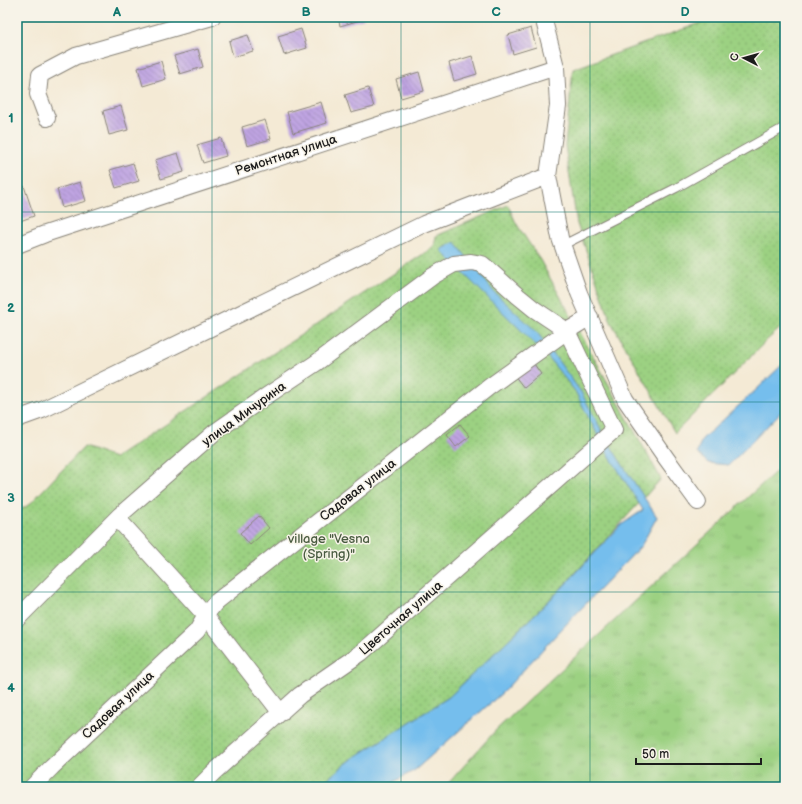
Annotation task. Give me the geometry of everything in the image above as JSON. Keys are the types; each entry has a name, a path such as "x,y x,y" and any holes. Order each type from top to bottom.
{"street":[{"path":"47,118 38,94 40,75 76,56 212,17"},
{"path":"543,17 556,67 558,106 548,176 560,238 579,293 625,399 698,502"},
{"name":"Ремонтная улица","path":"17,245 53,231 556,67"},
{"path":"17,419 42,410 424,224 548,176"},
{"name":"улица Мичурина","path":"17,619 117,518 215,432 316,363 433,276 454,264 471,262 482,264 534,309 567,331"},
{"name":"Садовая улица","path":"32,787 197,631 216,602 489,387 567,331 590,317"},
{"name":"Цветочная улица","path":"199,787 300,695 361,653 614,430 567,331"},
{"path":"117,518 206,616 281,713"}],"lane":[{"path":"563,245 676,188 785,127"}],"green space":[{"path":"717,17 785,17 785,324 767,340 675,433 611,322 577,224 565,146 573,69"},
{"name":"village \"Vesna (Spring)\"","path":"508,205 516,223 540,260 661,479 559,591 449,697 352,759 317,787 17,787 17,511 29,505 84,447 115,458 434,247 436,236"},
{"path":"785,463 785,787 445,787 496,730"}],"water":[{"path":"455,242 494,292 536,331 551,351 581,392 620,461 657,517 641,546 503,692 415,770 385,787 317,787 352,759 449,697 559,591 621,525 643,510 605,449 575,391 546,355 441,250"},
{"path":"785,362 785,408 729,465 708,463 697,453 702,439"}],"building":[{"path":"125,17 143,17 126,22"},
{"path":"338,17 363,17 364,19 340,26"},
{"path":"531,28 536,47 513,54 508,35"},
{"path":"301,29 307,48 284,55 278,36"},
{"path":"248,35 253,51 233,57 229,41"},
{"path":"198,49 203,67 180,74 174,56"},
{"path":"472,56 477,74 454,81 449,63"},
{"path":"161,61 166,79 143,86 138,68"},
{"path":"419,72 424,91 401,98 396,79"},
{"path":"368,88 374,107 351,113 345,95"},
{"path":"321,102 327,123 293,133 287,112"},
{"path":"121,106 128,130 109,135 103,111"},
{"path":"265,120 271,139 247,146 242,127"},
{"path":"221,138 226,156 203,163 197,145"},
{"path":"178,153 184,172 161,179 155,160"},
{"path":"133,163 139,181 116,188 110,170"},
{"path":"80,182 86,201 62,208 57,189"},
{"path":"24,186 34,216 17,222 17,189"},
{"path":"532,361 541,374 524,388 514,375"},
{"path":"460,424 470,436 456,447 447,435"},
{"path":"259,516 269,528 250,545 240,533"}]}
